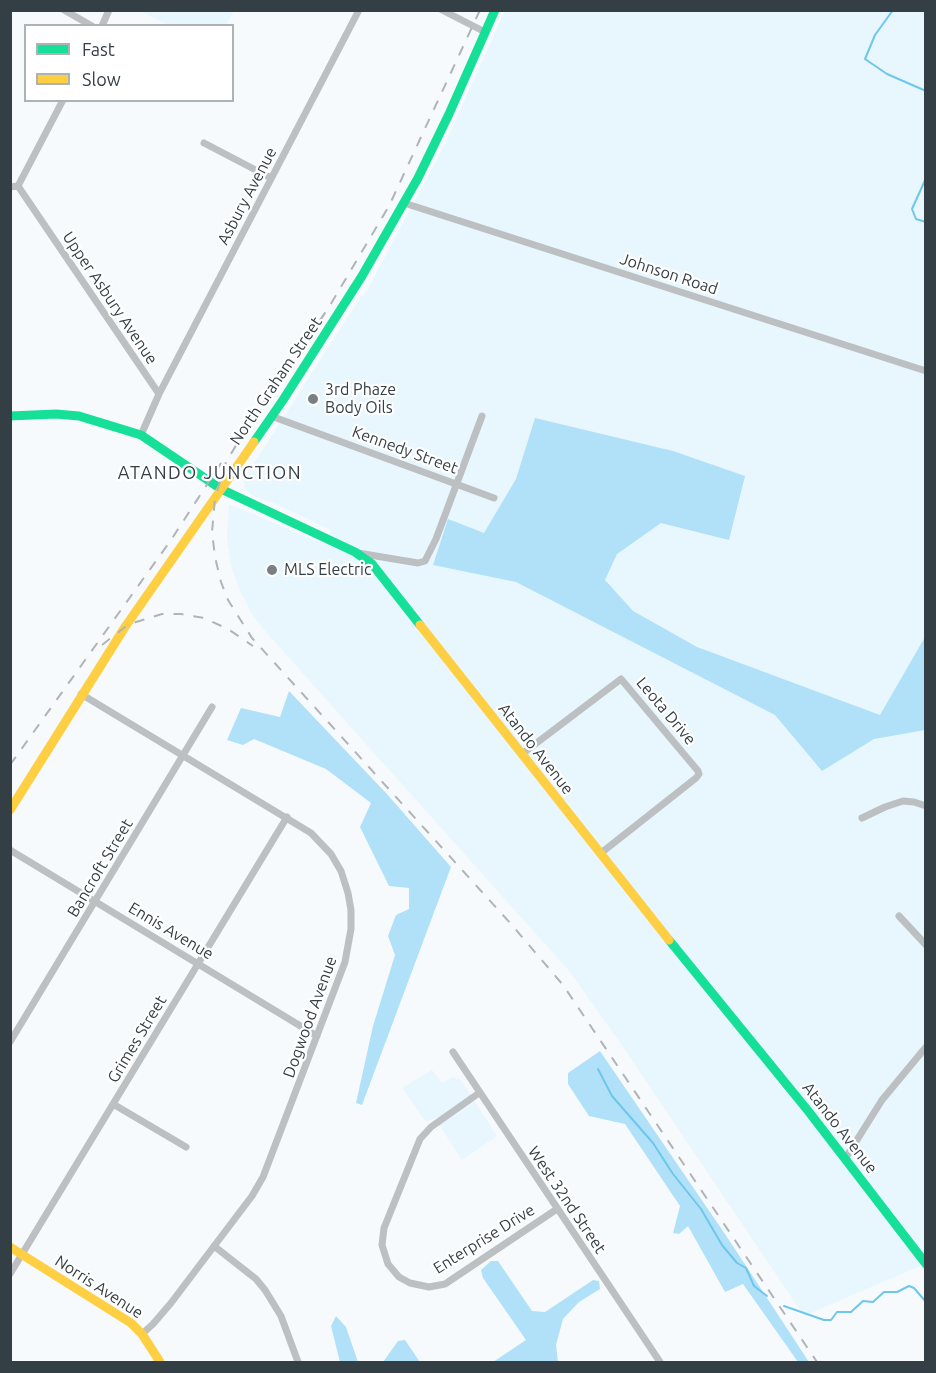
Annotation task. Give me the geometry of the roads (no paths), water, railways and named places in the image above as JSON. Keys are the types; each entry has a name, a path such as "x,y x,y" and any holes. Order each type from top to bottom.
{"main road":[{"name":"North Graham Street","path":"10,810 81,693 348,301 404,203 449,114 495,10"},
{"name":"Atando Avenue","path":"10,416 56,414 79,416 141,435 221,489 355,552 372,564 926,1264"},
{"name":"Norris Avenue","path":"10,1247 127,1320 141,1334 160,1362"}],"street":[{"path":"64,10 88,24"},
{"path":"103,24 109,10"},
{"name":"Asbury Avenue","path":"159,394 358,10"},
{"path":"442,10 485,32"},
{"path":"14,187 62,102"},
{"path":"204,143 271,178"},
{"name":"Upper Asbury Avenue","path":"14,187 159,394"},
{"name":"Johnson Road","path":"404,203 926,370"},
{"path":"141,435 159,394"},
{"name":"Kennedy Street","path":"271,416 494,498"},
{"path":"355,552 418,563 425,561 436,539 482,416"},
{"name":"Leota Drive","path":"522,754 621,679 691,762 699,774 600,854"},
{"name":"Dogwood Avenue","path":"81,693 312,833 331,854 341,871 348,893 351,926 343,969 258,1187 171,1303 141,1334"},
{"name":"Bancroft Street","path":"11,1042 212,707"},
{"path":"862,818 903,801 926,806"},
{"name":"Grimes Street","path":"10,1274 287,817"},
{"name":"Ennis Avenue","path":"10,850 317,1036"},
{"path":"899,916 926,945"},
{"path":"845,1159 882,1100 926,1047"},
{"name":"West 32nd Street","path":"453,1052 660,1362"},
{"name":"Enterprise Drive","path":"479,1093 430,1127 420,1139 384,1228 382,1245 388,1264 399,1277 410,1283 429,1287 445,1284 557,1209"},
{"path":"113,1104 186,1147"},
{"path":"214,1246 265,1290 281,1316 298,1362"}],"waterway":[{"path":"893,10 875,35 865,59 887,74 926,91"},
{"path":"926,178 912,209 916,219 926,222"},
{"path":"598,1069 612,1096 653,1143 673,1174 701,1209 722,1245 737,1263 746,1268 754,1286 767,1296"},
{"path":"784,1306 824,1320 831,1320 837,1312 851,1312 863,1301 873,1302 884,1292 897,1292 909,1286 914,1288 926,1302"}],"railway":[{"path":"480,10 389,206 329,307 226,462 215,498 212,532 221,582 228,600 252,638 511,924 563,985 817,1362"},
{"path":"10,765 171,540 221,463"},
{"path":"102,645 125,627 136,622 162,614 181,614 204,618 228,629 253,646"}],"place":[{"name":"3rd Phaze Body Oils","path":"313,399"},
{"name":"MLS Electric","path":"272,570"}],"district":[{"name":"ATANDO JUNCTION","path":"210,473"}]}
